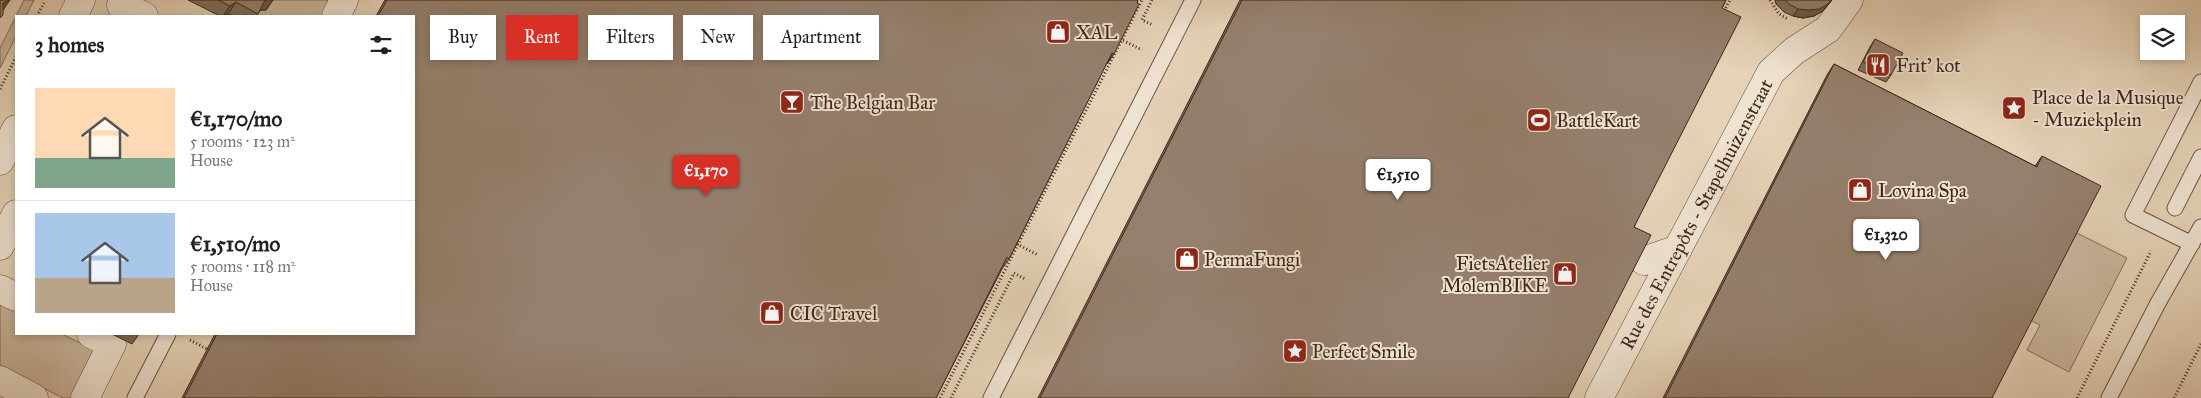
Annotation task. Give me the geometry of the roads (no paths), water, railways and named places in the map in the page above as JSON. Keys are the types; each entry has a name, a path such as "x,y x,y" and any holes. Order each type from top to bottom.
{"street":[{"path":"74,15 81,0"},
{"path":"336,15 344,0"},
{"name":"Rue des Entrepôts - Stapelhuizenstraat","path":"1599,398 1771,72 1794,51 1828,29 1849,0"},
{"path":"0,161 15,131"},
{"path":"0,246 15,216"},
{"path":"1644,260 1678,249"},
{"path":"0,289 15,296"},
{"path":"85,398 107,342"},
{"path":"0,380 34,398"}],"lane":[{"path":"991,398 1193,0"},
{"path":"2192,244 2133,215 2201,82"},
{"path":"2175,208 2201,158"},
{"path":"2109,398 2158,302 2201,227"},
{"path":"135,398 167,335"}],"place":[{"name":"XAL","path":"1058,32"},
{"name":"Frit' kot","path":"1878,65"},
{"name":"The Belgian Bar","path":"792,102"},
{"name":"Place de la Musique - Muziekplein","path":"2014,108"},
{"name":"BattleKart","path":"1539,120"},
{"name":"Lovina Spa","path":"1860,190"},
{"name":"PermaFungi","path":"1187,259"},
{"name":"FietsAtelier MolemBIKE","path":"1565,274"},
{"name":"CIC Travel","path":"772,313"},
{"name":"Perfect Smile","path":"1295,351"}]}
